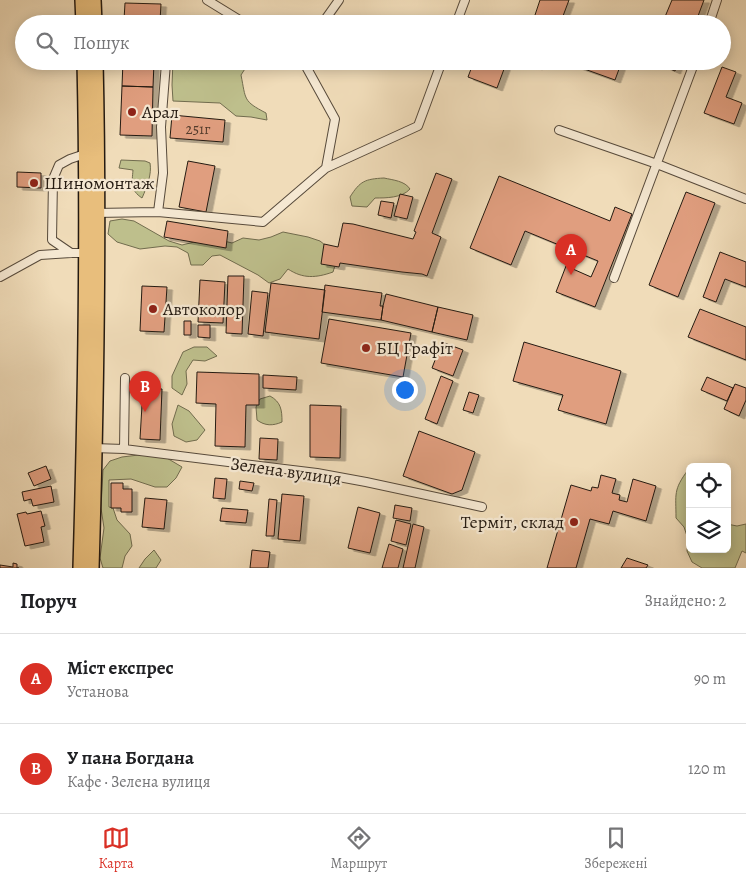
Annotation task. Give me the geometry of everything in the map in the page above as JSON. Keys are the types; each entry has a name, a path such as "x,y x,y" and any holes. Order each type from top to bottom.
{"main road":[{"path":"88,0 89,15"},
{"path":"86,568 91,348 81,253 92,213 90,70"}],"lane":[{"path":"207,0 231,15"},
{"path":"328,15 338,0"},
{"path":"459,15 465,0"},
{"path":"712,15 717,0"},
{"path":"158,212 163,173 161,127 165,70"},
{"path":"308,70 335,119 326,168"},
{"path":"92,213 158,212 263,222 326,168 418,126 439,70"},
{"path":"614,278 692,70"},
{"path":"559,130 657,164 746,199"},
{"path":"81,253 52,240 53,179 59,165 92,151"},
{"path":"0,277 40,255 81,253"},
{"path":"124,449 125,378"},
{"name":"Зелена вулиця","path":"89,448 124,449 317,473 482,507"}],"green space":[{"path":"173,70 244,70 241,75 245,95 253,106 266,113 267,120 236,116 220,103 173,101"},
{"path":"121,160 150,163 150,176 142,198 134,189 132,182 133,170 119,168"},
{"path":"384,178 395,180 408,186 410,189 398,196 375,198 367,207 352,206 350,197 360,184 372,179"},
{"path":"122,219 134,221 169,241 182,245 207,239 232,243 243,238 259,240 283,232 320,241 330,249 337,259 333,272 304,276 288,269 280,279 269,283 220,255 212,256 203,265 191,265 188,253 177,247 165,246 140,249 117,242 108,234 110,221"},
{"path":"194,347 207,347 217,356 205,361 193,360 186,371 187,384 182,395 172,388 172,376 183,352"},
{"path":"270,396 279,404 282,414 282,422 272,425 257,420 256,407 260,399"},
{"path":"178,405 189,411 205,430 197,440 186,442 174,436 172,424"},
{"path":"160,454 182,467 176,478 167,487 155,487 131,479 109,480 109,507 113,508 117,520 130,534 132,546 125,556 122,568 103,568 100,558 104,528 101,508 103,470 110,461 122,457"},
{"path":"686,473 686,533 684,527 676,518 676,492"},
{"path":"746,524 746,553 742,551 735,568 702,568 692,562 688,553 731,553 731,525 737,526"},
{"path":"154,550 161,560 156,568 139,568 145,559"}],"building":[{"path":"540,0 569,0 563,15 535,15"},
{"path":"672,0 704,0 698,15 666,15"},
{"path":"125,3 161,4 160,15 124,15"},
{"path":"123,70 154,70 153,87 122,86"},
{"path":"471,70 504,70 497,88 468,77"},
{"path":"587,70 619,70 615,80"},
{"path":"721,70 736,72 726,97 742,103 734,124 704,113"},
{"path":"122,86 153,87 152,136 120,135"},
{"path":"172,115 225,120 223,142 170,138"},
{"path":"188,161 215,166 206,212 179,207"},
{"path":"17,172 41,173 41,188 17,187"},
{"path":"436,173 452,179 432,233 441,237 427,276 340,263 339,267 321,264 324,244 338,247 343,223 413,239 416,232 414,231"},
{"path":"499,176 610,221 615,207 632,214 595,307 556,292 566,266 591,277 598,261 525,231 511,265 470,248"},
{"path":"686,192 715,203 678,297 649,285"},
{"path":"400,194 413,197 407,219 394,216"},
{"path":"381,201 394,203 391,218 378,215"},
{"path":"167,221 228,231 226,248 164,237"},
{"path":"720,252 746,262 746,287 725,279 716,302 703,297"},
{"path":"228,276 244,276 242,334 226,333"},
{"path":"200,280 225,282 223,323 198,322"},
{"path":"271,283 325,290 319,339 265,332"},
{"path":"325,285 382,293 380,306 383,306 381,320 322,312"},
{"name":"Автоколор","path":"142,286 167,287 164,332 140,331"},
{"path":"252,291 268,293 263,336 248,334"},
{"path":"386,294 438,307 432,332 381,320"},
{"path":"438,307 473,315 467,340 432,332"},
{"path":"700,309 746,327 746,360 688,337"},
{"name":"БЦ Графіт","path":"329,319 411,333 403,377 321,363"},
{"path":"184,321 191,321 191,335 184,335"},
{"path":"198,325 210,325 210,338 198,337"},
{"path":"442,342 463,350 453,376 432,368"},
{"path":"524,342 621,371 606,424 558,410 563,395 513,381"},
{"path":"197,372 259,374 259,405 246,405 245,447 215,446 216,404 196,403"},
{"path":"263,375 297,377 296,390 263,388"},
{"path":"441,376 453,381 437,424 425,419"},
{"path":"707,377 733,388 727,401 701,390"},
{"path":"735,384 746,388 746,400 739,416 724,409"},
{"path":"143,388 162,389 160,440 140,439"},
{"path":"469,392 479,395 473,413 463,410"},
{"path":"310,405 341,406 340,458 310,457"},
{"path":"419,431 475,452 462,490 452,494 403,476"},
{"path":"260,438 278,439 277,460 259,459"},
{"path":"46,466 51,479 34,486 28,473"},
{"name":"Терміт, склад","path":"601,475 616,479 612,493 620,495 619,500 627,502 633,479 656,486 646,521 613,511 609,524 590,519 576,568 547,568 571,485 591,491 592,487 598,488"},
{"path":"215,478 227,479 225,499 213,498"},
{"path":"240,481 254,483 252,491 239,489"},
{"path":"111,483 123,483 123,489 132,489 132,512 121,512 121,508 111,508"},
{"path":"51,486 54,502 33,506 31,499 24,501 22,492"},
{"path":"282,494 304,496 300,541 278,539"},
{"path":"145,498 167,500 164,529 142,527"},
{"path":"269,499 277,500 274,536 266,536"},
{"path":"395,505 412,508 410,521 393,518"},
{"path":"358,507 380,513 370,553 348,548"},
{"path":"222,508 248,510 246,523 220,521"},
{"path":"41,511 45,526 41,527 44,542 25,546 17,514"},
{"path":"396,520 411,524 406,545 391,541"},
{"path":"413,524 424,527 415,568 403,568"},
{"path":"389,544 403,549 398,568 382,568"},
{"path":"252,550 270,552 268,568 250,568"},
{"path":"627,558 648,565 646,568 621,568"},
{"path":"13,563 17,564 17,568 0,568 0,565 13,567"}],"place":[{"name":"Арал","path":"132,112"},
{"name":"Шиномонтаж","path":"34,183"},
{"name":"Міст експрес","path":"571,275"},
{"name":"Автоколор","path":"153,309"},
{"name":"БЦ Графіт","path":"366,348"},
{"name":"У пана Богдана","path":"145,412"},
{"name":"Терміт, склад","path":"574,522"}]}
